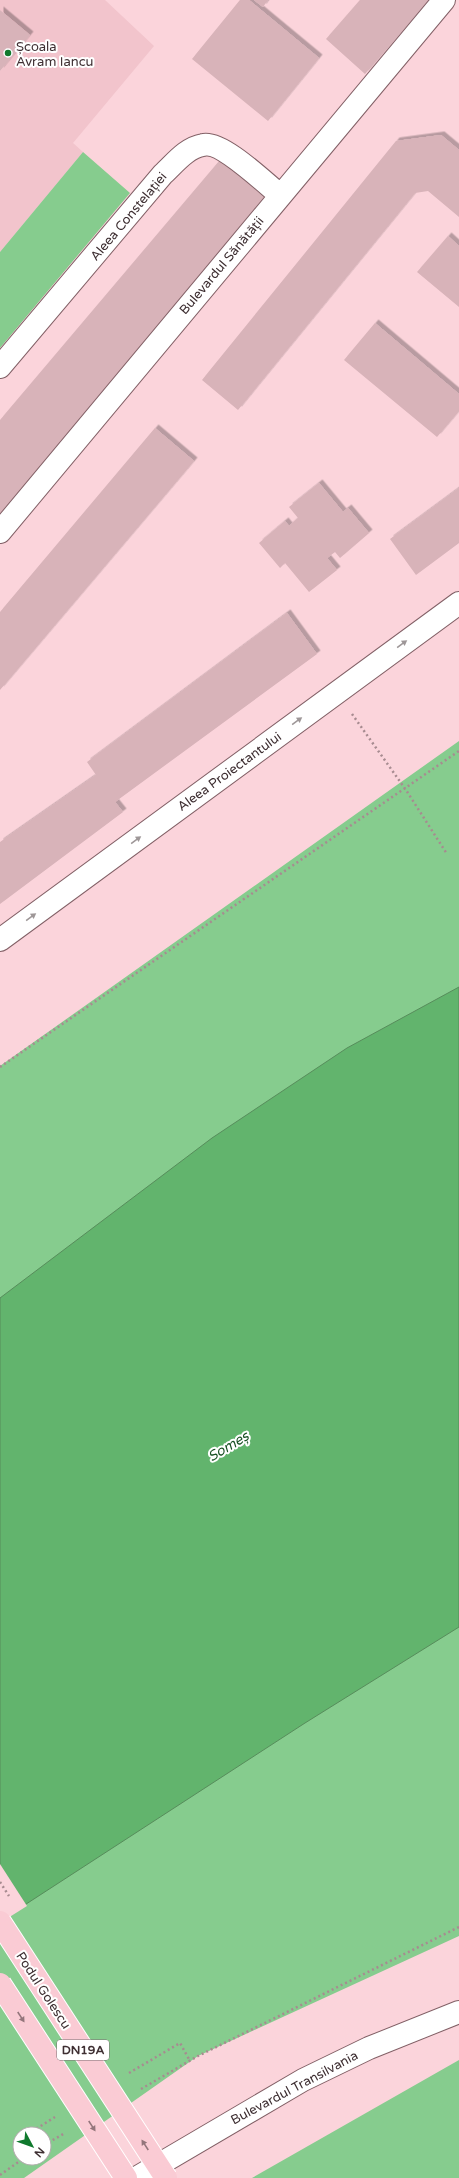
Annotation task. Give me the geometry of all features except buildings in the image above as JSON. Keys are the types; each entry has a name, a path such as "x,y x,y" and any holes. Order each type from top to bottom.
{"main road":[{"name":"Podul Golescu","path":"0,1922 166,2178"},
{"name":"DN19A","path":"0,1984 126,2178"}],"street":[{"name":"Bulevardul Sănătății","path":"0,532 444,0"},
{"name":"Aleea Constelației","path":"0,367 163,174 187,151 204,144 222,149 280,195"},
{"name":"Aleea Proiectantului","path":"0,940 459,603"},
{"name":"Bulevardul Transilvania","path":"136,2178 303,2080 369,2048 459,2012"}],"path":[{"path":"337,692 406,790 447,854"},
{"path":"0,1067 406,790 459,751"},
{"path":"198,2056 459,1927"},
{"path":"126,2076 180,2043 190,2061"},
{"path":"41,2126 59,2115"},
{"path":"0,2175 13,2166"}],"shaded area":[{"path":"0,0 105,0 154,46 73,143 83,152 0,252 0,71 30,35 0,10"},
{"path":"83,152 130,193 0,348 0,252"},
{"path":"459,741 459,1936 198,2056 52,2158 52,2126 12,2126 12,2166 41,2166 24,2178 0,2178 0,1066"},
{"path":"459,2060 459,2178 252,2178"}],"water":[{"name":"Someș","path":"459,987 459,1627 305,1723 0,1921 0,1298 212,1138 347,1048"}],"pier":[{"path":"0,1864 27,1906 0,1923"}],"place":[{"name":"Școala Avram Iancu","path":"8,53"}]}
